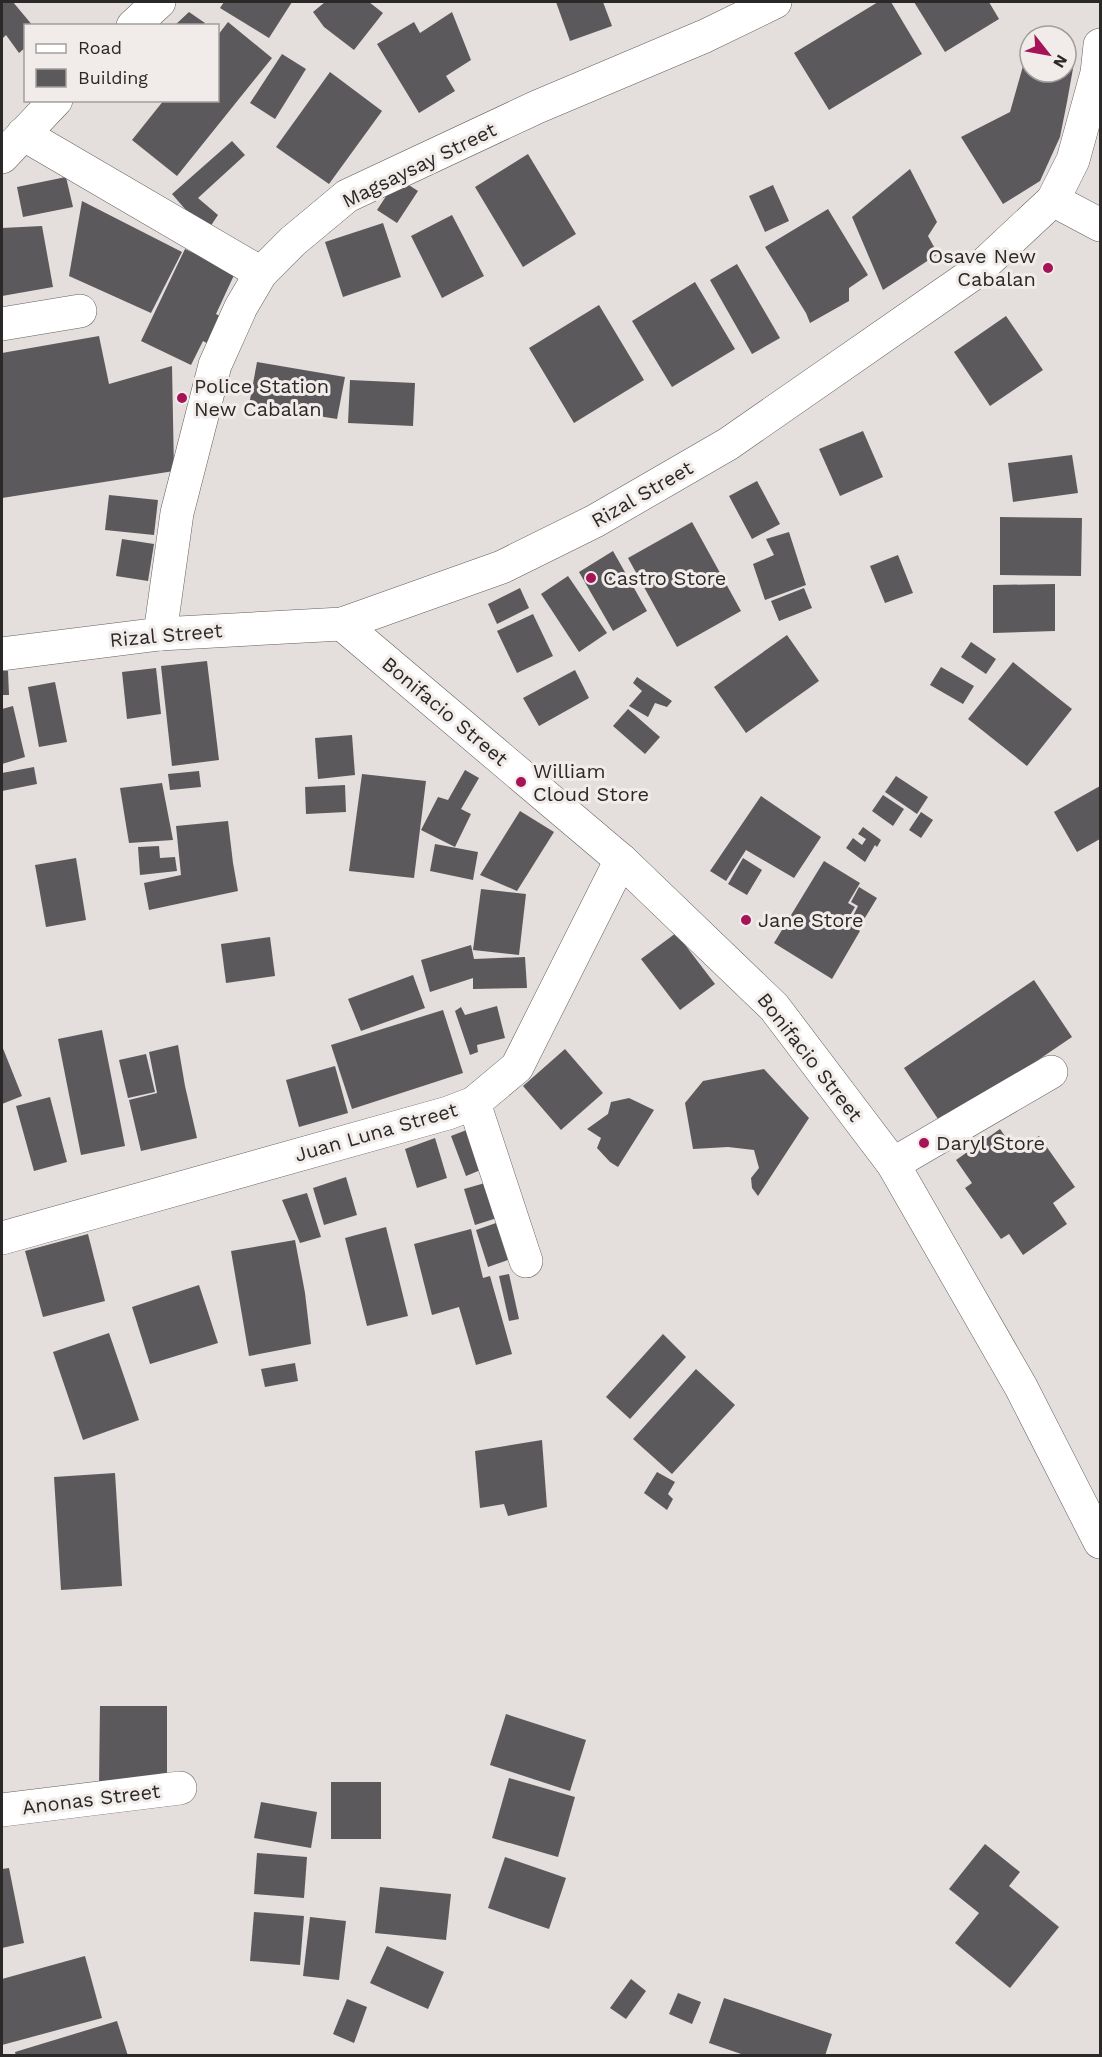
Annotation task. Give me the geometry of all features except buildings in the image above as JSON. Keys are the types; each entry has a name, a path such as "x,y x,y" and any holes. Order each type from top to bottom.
{"street":[{"path":"136,24 159,2"},
{"name":"Magsaysay Street","path":"160,634 177,513 215,365 241,307 261,273 293,241 347,196 537,107 705,36 775,2"},
{"name":"Rizal Street","path":"2,654 160,634 342,624 502,567 595,521 728,444 977,271 1053,200 1073,160 1101,45"},
{"path":"54,102 12,145 261,273"},
{"path":"1053,200 1101,225"},
{"path":"2,324 80,311"},
{"name":"Bonifacio Street","path":"342,624 621,860 774,1007 893,1164 1021,1387 1101,1542"},
{"name":"Juan Luna Street","path":"2,1238 448,1113 474,1103 517,1066 621,860"},
{"path":"893,1164 1051,1072"},
{"path":"474,1103 526,1261"},
{"name":"Anonas Street","path":"2,1810 180,1788"}],"place":[{"name":"Osave New Cabalan","path":"1048,268"},
{"name":"Police Station New Cabalan","path":"182,398"},
{"name":"Castro Store","path":"591,578"},
{"name":"William Cloud Store","path":"521,782"},
{"name":"Jane Store","path":"746,920"},
{"name":"Daryl Store","path":"924,1143"}]}
